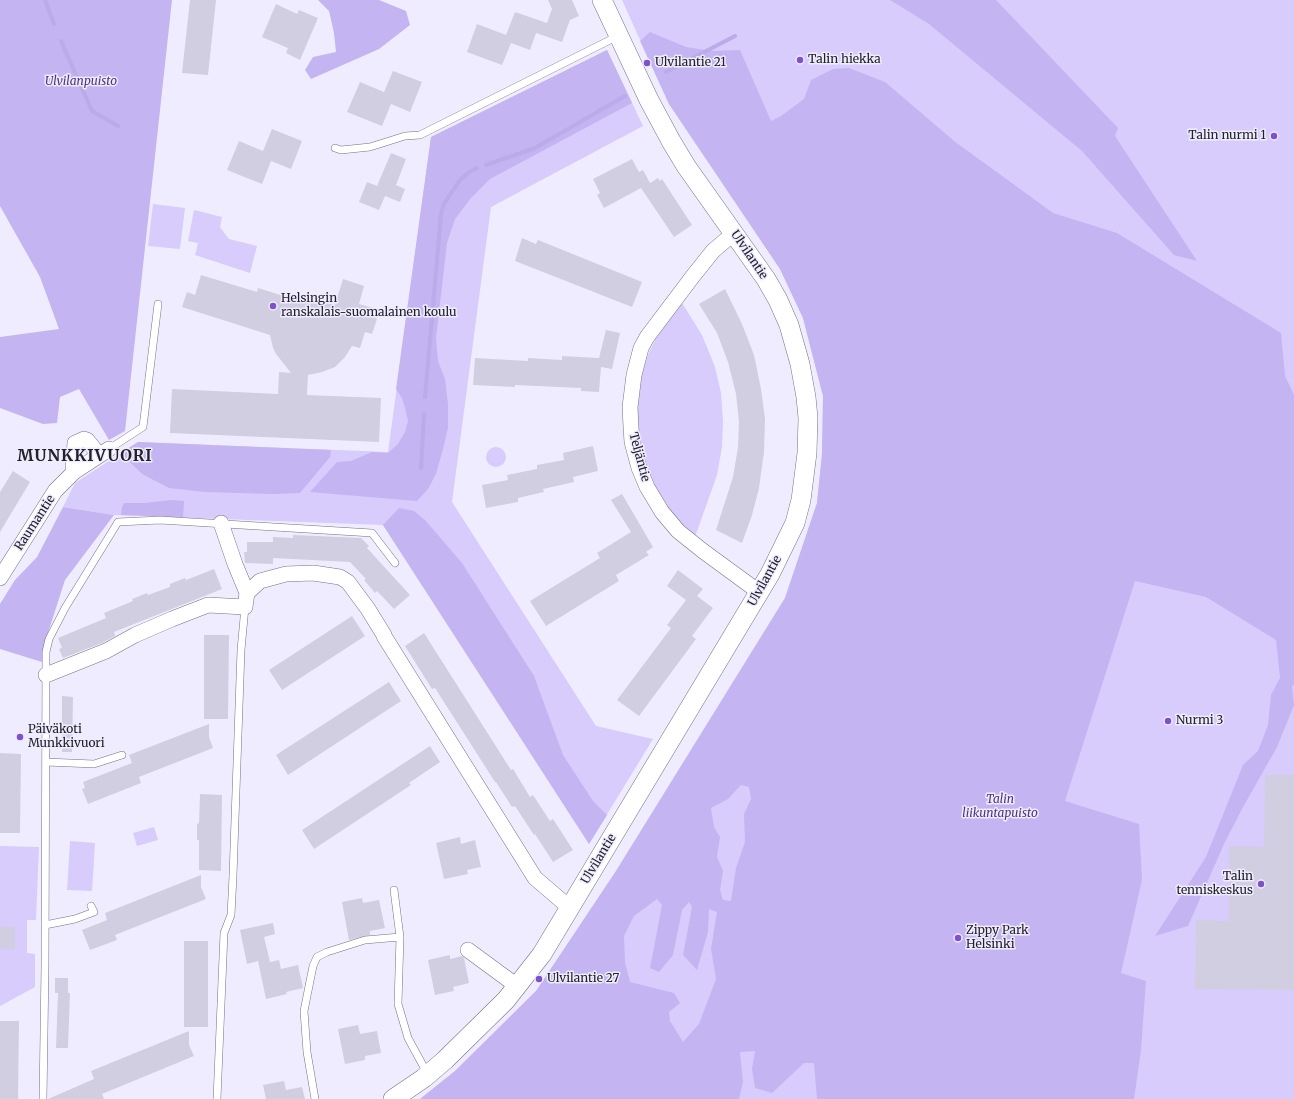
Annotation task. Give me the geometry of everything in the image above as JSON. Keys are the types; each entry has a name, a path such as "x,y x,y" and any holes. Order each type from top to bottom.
{"street":[{"name":"Ulvilantie","path":"394,1099 428,1075 445,1060 506,1000 542,954 770,574 795,523 801,500 806,461 808,418 800,364 789,325 778,300 766,279 686,166 671,141 649,100 602,0"},
{"name":"Teljäntie","path":"734,233 713,251 647,337 641,348 634,374 630,407 632,442 639,468 647,487 662,512 678,531 759,592"},
{"path":"74,472 72,466 75,443 84,439 104,452"},
{"name":"Raumantie","path":"0,578 55,491 74,472 104,452"},
{"path":"221,524 246,600"},
{"path":"46,675 106,651 136,635 208,605 246,600 260,581 286,574 313,572 340,577 348,582 368,610 535,878 570,908"},
{"path":"468,950 517,986"}],"lane":[{"path":"335,148 342,150 370,147 405,136 420,135 618,36"},
{"path":"104,452 143,427 158,304"},
{"path":"43,1099 46,652 49,640 65,608 118,522 160,520 372,533 395,563"},
{"path":"218,1099 224,933 231,915 241,650 246,600"},
{"path":"46,762 94,764 122,755"},
{"path":"394,890 400,936 398,1004 408,1038 428,1075"},
{"path":"45,925 75,919 94,912 91,906"},
{"path":"314,1099 307,1052 304,1011 312,966 317,957 327,952 365,940 400,936"}],"green space":[{"name":"Ulvilanpuisto","path":"0,0 172,0 125,431 109,440 79,389 60,397 57,423 43,424 0,408 0,337 59,329 40,277 0,206"},
{"path":"318,0 379,0 406,11 410,25 379,49 311,79 305,70 313,57 336,52 334,33 329,11"},
{"name":"Talin liikuntapuisto","path":"622,0 1294,0 1294,1099 420,1099 455,1071 536,991 616,871 785,598 817,503 822,454 823,396 803,318 780,269 669,104"},
{"path":"890,0 996,0 1118,128 1115,136 1197,261 1174,255 1082,151 929,24"},
{"name":"Talin liikuntapuisto","path":"650,32 686,47 712,51 740,50 771,121 781,116 804,99 811,80 833,69 849,68 885,82 954,141 1053,213 1117,233 1281,333 1285,376 1294,395 1294,685 1292,686 1294,705 1277,747 1224,844 1188,926 1155,936 1206,857 1243,765 1258,751 1268,725 1271,695 1280,678 1276,640 1206,597 1135,581 1065,801 1139,824 1142,880 1121,973 1146,981 1141,1050 1134,1099 817,1099 814,1063 804,1063 772,1093 755,1088 752,1069 755,1051 740,1052 743,1082 739,1099 420,1099 455,1071 536,991 616,871 785,598 817,503 822,454 823,396 803,318 780,269 669,104 640,41","holes":["741,785 749,787 751,799 744,814 745,842 736,868 731,901 723,900 720,890 723,871 717,857 720,837 714,827 711,808 728,799","657,899 662,905 650,968 659,972 673,955 682,910 689,902 692,907 683,955 697,970 708,932 709,909 717,912 711,949 716,979 699,1024 683,1042 670,1021 669,1012 680,1003 674,993 630,982 625,962 624,936 634,916"]},
{"path":"607,50 643,126 491,207 452,502 596,726 653,739 589,844 383,525 114,515 63,507 75,483 138,442 388,452 431,137"},
{"path":"607,50 632,103 490,179 471,198 455,219 447,243 436,338 438,361 445,379 448,404 448,428 436,474 428,489 417,501 310,492 337,462 351,461 372,452 388,453 398,444 405,432 408,421 402,398 396,389 431,137"},
{"path":"153,204 185,208 180,249 148,246"},
{"path":"194,210 222,217 220,227 229,239 257,246 250,273 195,255 198,243 188,241"},
{"path":"682,303 702,335 715,367 721,393 723,421 722,447 717,475 695,537 671,513 655,487 642,454 639,438 637,405 642,371 649,352 665,324"},
{"path":"138,442 331,450 330,457 300,493 272,494 205,492 169,488 142,474 121,453"},
{"path":"496,447 503,450 506,457 503,464 496,467 489,464 486,457 489,450"},
{"path":"171,500 184,501 183,517 121,515 124,503 145,503"},
{"path":"63,507 114,515 65,580 45,642 42,662 0,649 0,604 15,580 37,557"},
{"path":"399,508 414,511 425,520 462,563 534,676 563,755 593,801 607,815 589,844 383,525"},
{"path":"154,827 158,840 137,846 133,833"},
{"path":"70,841 95,843 92,891 67,890"},
{"path":"0,846 39,847 36,920 27,920 27,953 35,954 35,987 0,1006"}],"building":[{"path":"190,0 216,0 208,75 182,73"},
{"path":"548,0 572,0 579,16 570,20 562,42 536,33 530,50 511,43 502,65 467,52 477,24 506,35 515,12 547,23 552,9"},
{"path":"276,4 297,14 299,10 318,18 300,60 286,53 288,48 262,37"},
{"path":"393,71 422,82 410,112 391,104 382,126 347,112 360,82 384,92"},
{"path":"272,129 302,141 291,169 271,161 262,184 227,170 239,141 263,151"},
{"path":"391,153 406,159 396,185 405,189 400,202 385,196 379,210 359,202 367,182 377,186"},
{"path":"632,159 639,172 643,170 650,183 658,178 660,181 662,179 692,225 674,237 641,188 604,208 597,195 600,193 593,179"},
{"path":"522,238 536,244 538,240 642,282 632,307 515,261"},
{"path":"201,275 257,292 258,288 306,303 308,297 335,305 343,279 364,286 359,304 377,309 375,318 377,319 372,334 365,332 360,348 352,346 345,357 335,367 308,375 307,395 381,398 379,442 170,433 172,389 278,394 279,372 291,373 276,354 270,335 182,307 187,292 195,295"},
{"path":"725,289 742,324 754,355 765,419 764,452 759,488 752,515 742,543 716,530 733,477 738,447 739,422 736,394 728,362 717,333 699,304"},
{"path":"606,330 620,333 612,369 601,367 599,392 581,391 581,388 473,385 475,358 528,361 528,358 562,360 562,356 599,358"},
{"path":"593,446 598,471 573,477 574,482 543,489 544,492 518,498 518,502 486,508 482,485 508,480 507,475 537,469 537,465 564,460 563,453"},
{"path":"13,471 30,482 0,532 0,492"},
{"path":"622,494 653,547 646,552 649,555 616,575 619,581 546,626 530,601 600,558 597,553 631,532 611,500"},
{"path":"293,535 361,538 369,546 367,548 410,595 394,609 377,591 375,593 364,580 366,579 350,562 273,558 273,564 245,563 244,552 247,552 247,542 273,542 273,537 293,538"},
{"path":"214,569 222,589 114,632 115,636 102,643 63,658 59,649 62,648 58,638 106,618 104,613 133,601 132,599 147,593 148,595 170,587 170,584 185,578 186,580"},
{"path":"678,570 703,589 697,596 713,608 692,636 696,639 639,716 617,700 671,628 667,625 686,600 667,586"},
{"path":"352,616 365,636 282,690 269,670"},
{"path":"424,633 511,770 513,769 530,797 533,795 550,821 553,819 573,850 553,862 515,806 512,807 435,688 432,689 405,646"},
{"path":"204,635 229,635 228,719 204,719"},
{"path":"389,682 401,701 288,775 276,755"},
{"path":"62,696 73,697 72,752 62,752"},
{"path":"209,724 209,737 213,748 139,777 141,783 88,804 82,789 85,788 83,782 132,763 129,755"},
{"path":"430,746 440,762 409,783 411,785 314,849 302,830"},
{"path":"0,753 21,754 20,833 0,833"},
{"name":"Talin tenniskeskus","path":"1265,775 1294,775 1294,990 1195,989 1196,920 1229,921 1229,846 1264,847"},
{"path":"200,794 222,795 221,871 199,870 199,840 197,840 197,824 199,823"},
{"path":"460,837 461,844 475,840 481,867 467,870 468,874 444,879 436,843"},
{"path":"201,875 201,887 206,899 115,935 117,940 90,950 82,930 107,920 105,913"},
{"path":"362,898 363,903 379,900 385,928 370,931 370,935 349,940 342,902"},
{"path":"273,923 275,934 264,937 270,962 279,960 281,969 298,965 303,988 266,999 258,961 247,964 240,930"},
{"path":"0,927 15,927 15,949 0,949"},
{"path":"184,941 208,941 208,1027 184,1027"},
{"path":"450,955 450,959 462,956 464,958 469,983 453,987 454,991 435,995 428,960"},
{"path":"55,978 68,978 68,993 55,993"},
{"path":"58,993 70,993 68,1048 56,1048"},
{"path":"0,1021 19,1021 18,1099 0,1099"},
{"path":"358,1025 360,1034 377,1031 381,1053 365,1056 365,1060 345,1064 338,1029"},
{"path":"189,1031 189,1045 194,1056 102,1094 104,1099 48,1099 94,1079 91,1071"},
{"path":"284,1081 286,1090 302,1087 305,1099 266,1099 263,1085"}],"waterway":[{"path":"45,0 54,24"},
{"path":"666,72 735,36"},
{"path":"61,41 92,111 118,126"},
{"path":"486,165 535,148 625,96"},
{"path":"425,397 441,214 444,204 460,180 477,168"},
{"path":"421,468 424,414"}],"place":[{"name":"Talin hiekka","path":"800,60"},
{"name":"Ulvilantie 21","path":"647,63"},
{"name":"Talin nurmi 1","path":"1274,136"},
{"name":"Helsingin ranskalais-suomalainen koulu","path":"273,306"},
{"name":"Nurmi 3","path":"1168,721"},
{"name":"Päiväkoti Munkkivuori","path":"20,737"},
{"name":"Talin tenniskeskus","path":"1261,884"},
{"name":"Zippy Park Helsinki","path":"958,938"},
{"name":"Ulvilantie 27","path":"539,979"}],"district":[{"name":"MUNKKIVUORI","path":"85,456"}]}
